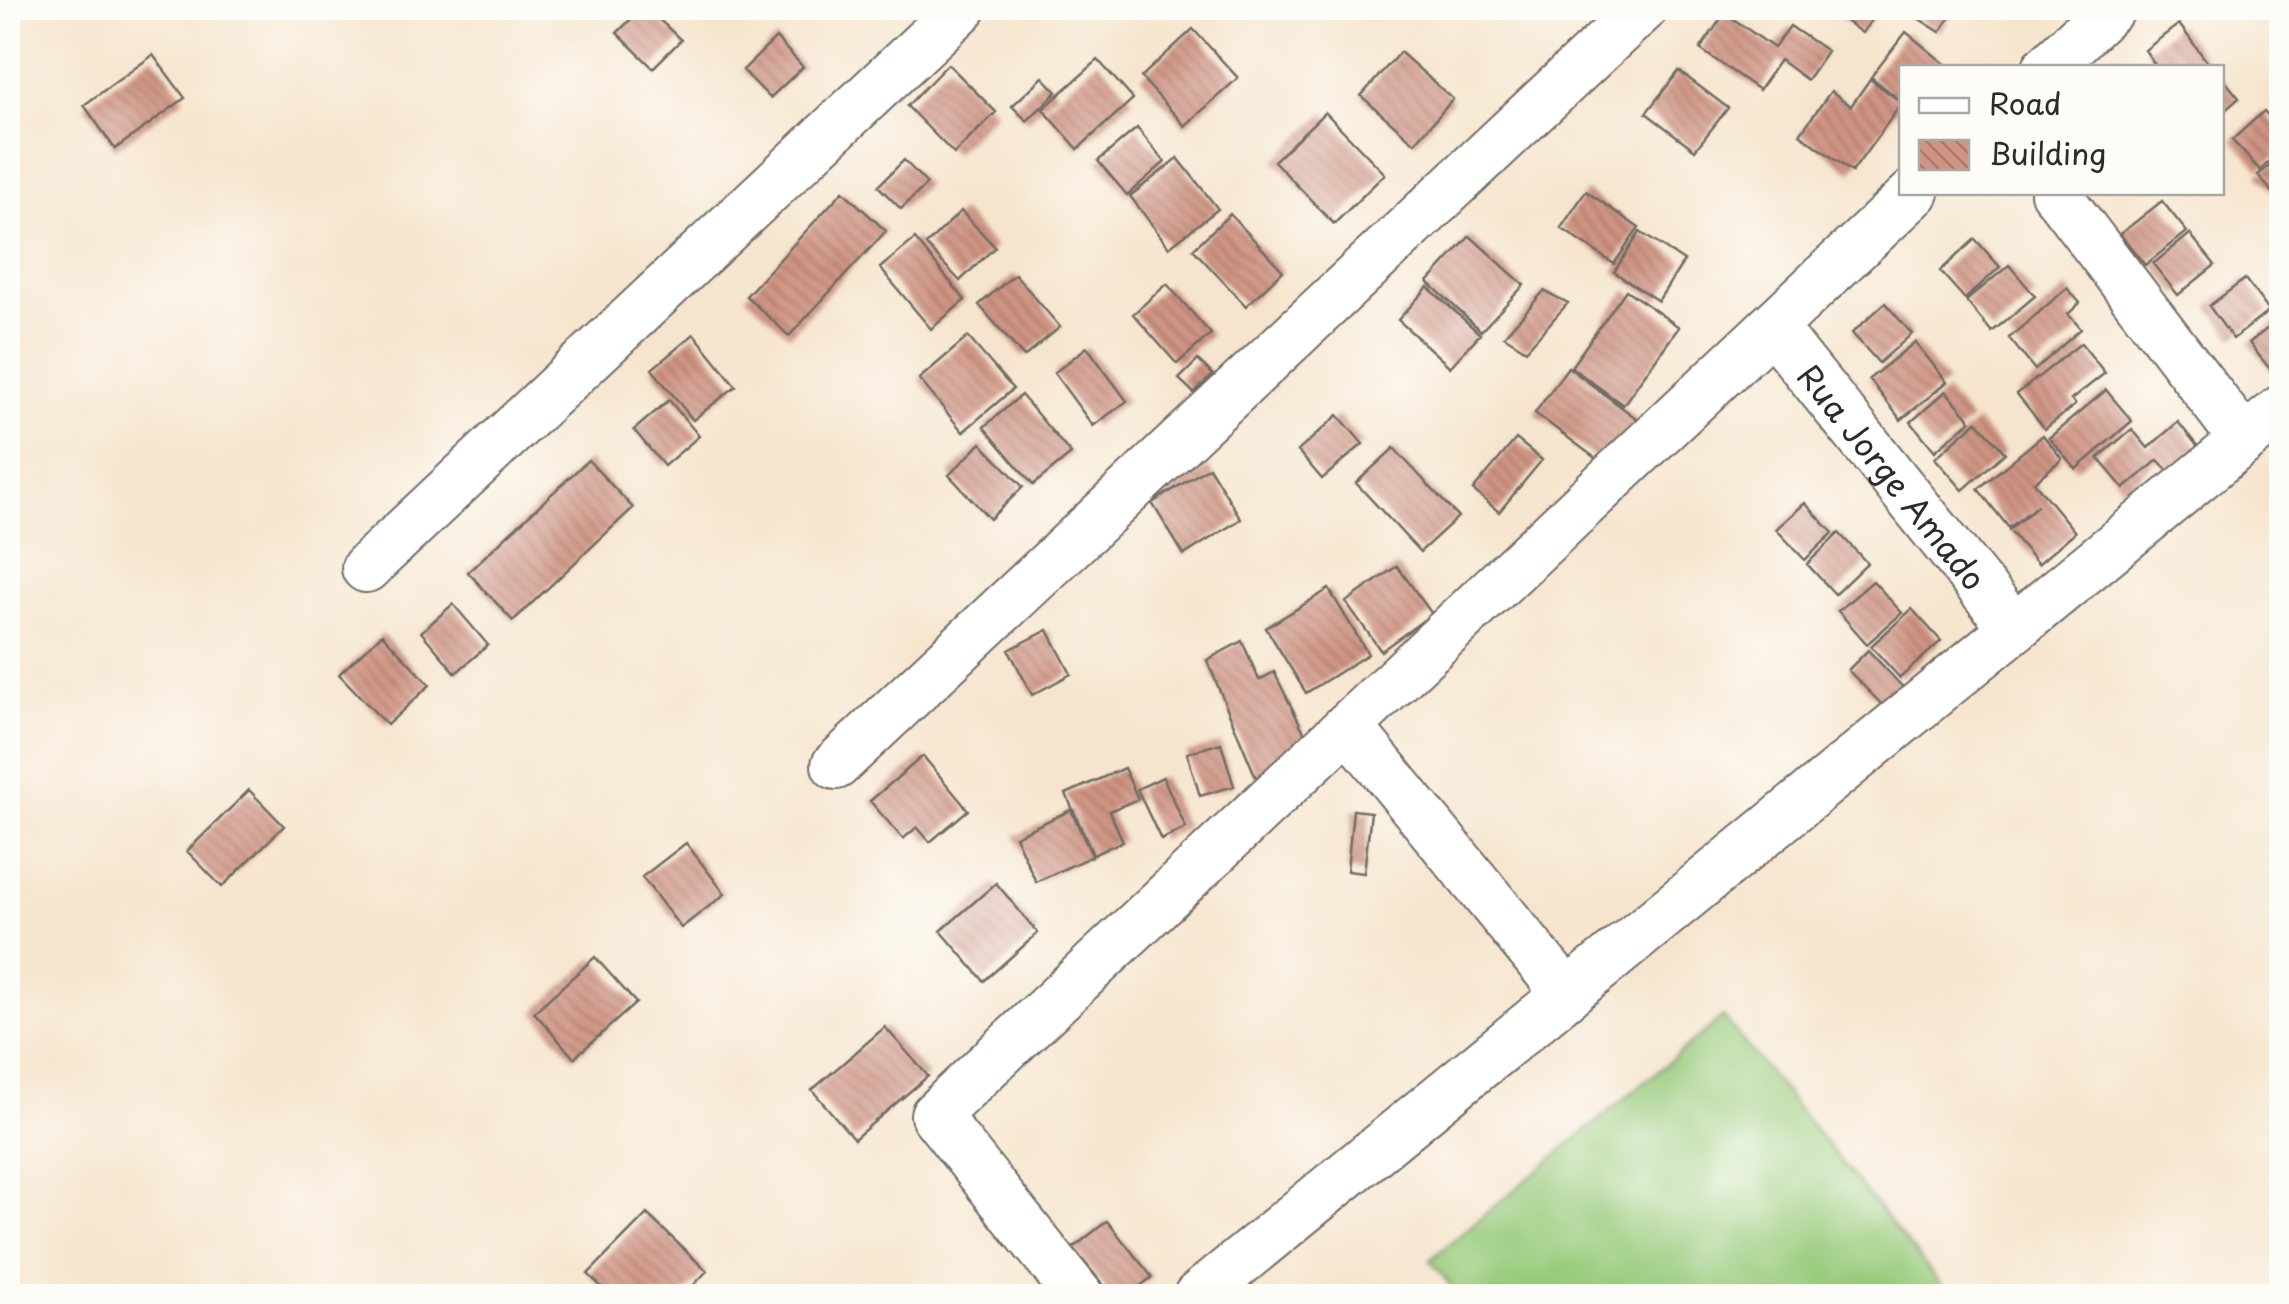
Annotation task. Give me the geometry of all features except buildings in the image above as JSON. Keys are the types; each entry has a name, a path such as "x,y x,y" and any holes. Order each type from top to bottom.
{"street":[{"path":"366,568 962,8"},
{"path":"836,765 1643,8"},
{"path":"2051,65 2111,8"},
{"path":"1079,1296 935,1115 1911,195"},
{"path":"2058,195 2244,440"},
{"name":"Rua Jorge Amado","path":"1772,327 2014,628"},
{"path":"1198,1296 2282,410"},
{"path":"1348,726 1567,994"}],"green space":[{"path":"1723,1017 1950,1296 1459,1296 1430,1260"}]}
